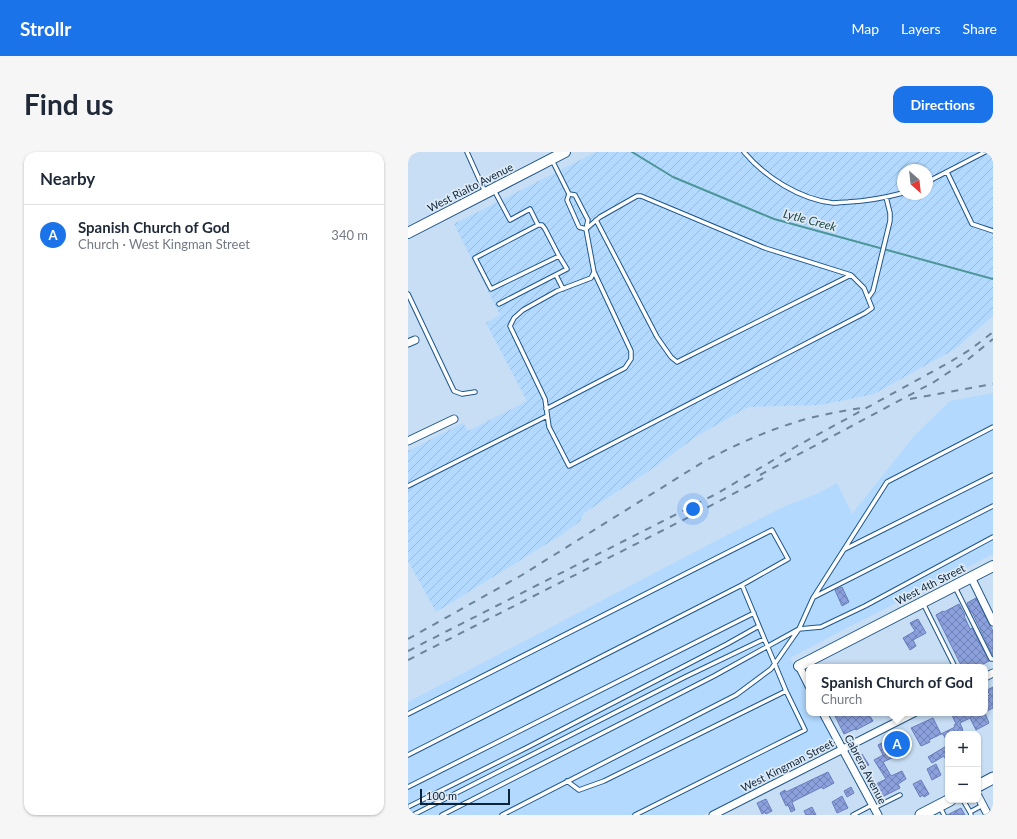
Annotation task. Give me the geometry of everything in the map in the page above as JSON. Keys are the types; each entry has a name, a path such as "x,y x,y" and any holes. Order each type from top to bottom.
{"main road":[{"path":"981,784 993,778"},
{"path":"921,815 941,810"}],"street":[{"name":"West Rialto Avenue","path":"408,233 565,152"},
{"path":"408,343 415,340"},
{"path":"408,441 454,419"},
{"name":"West 4th Street","path":"798,666 993,566"},
{"path":"970,577 993,622"},
{"path":"798,666 806,681"},
{"name":"Cabrera Avenue","path":"825,716 878,815"},
{"name":"West Kingman Street","path":"713,815 908,716"},
{"path":"981,801 988,815"}],"lane":[{"path":"467,152 490,191 510,220 530,209 538,225"},
{"path":"744,152 764,173 777,182 783,186 811,197 833,203 869,201 897,194"},
{"path":"933,179 985,152"},
{"path":"552,158 569,194 567,200 574,218 579,227 586,229"},
{"path":"947,172 972,224 993,231"},
{"path":"546,409 625,368 631,359 629,347 594,272 586,229 588,220 575,195 569,194"},
{"path":"586,229 596,220 637,196 641,196 765,248 851,275 864,288 872,308 865,314 569,466 549,427 545,399 510,326 514,318 523,310 563,289 591,278 594,272"},
{"path":"868,298 873,291 878,275 888,230 890,213 886,197"},
{"path":"596,220 658,337 671,357 677,362 851,275"},
{"path":"499,304 567,269 542,225 538,225 476,258 491,289 559,256"},
{"path":"556,275 563,289"},
{"path":"408,294 454,391 462,394 475,392"},
{"path":"408,486 547,416"},
{"path":"502,815 736,695 771,669 799,629 813,598 887,482 993,428"},
{"path":"844,549 993,475"},
{"path":"813,598 993,506"},
{"path":"408,714 772,530 788,559 742,585 408,755"},
{"path":"442,815 714,676 767,645 799,629 821,627 865,606 993,537"},
{"path":"635,815 805,730 786,691 742,585"},
{"path":"954,586 991,659 993,659"},
{"path":"922,602 953,664"},
{"path":"408,787 754,613"},
{"path":"408,807 526,748 759,626"},
{"path":"413,815 685,677 764,639"},
{"path":"567,781 579,790 604,781 786,691"},
{"path":"853,815 900,795"},
{"path":"964,803 970,814 983,805"}],"shaded area":[{"path":"596,152 993,152 993,316 955,349 874,394 820,405 748,407 697,436 652,469 584,513 580,521 561,535 436,612 408,561 408,451 463,423 468,431 527,401 486,323 500,315 454,224"},
{"path":"993,393 993,554 790,658 806,687 806,716 822,716 838,747 703,815 408,815 408,702 727,535 783,507 819,493 837,483 852,514 914,436 950,401"}],"building":[{"path":"842,587 849,602 842,606 835,590"},
{"path":"976,598 993,631 993,656 967,603"},
{"path":"959,604 970,629 972,628 989,661 984,664 960,664 936,615 943,611 944,612"},
{"path":"918,619 926,633 913,640 916,646 910,650 903,638 915,631 910,623"},
{"path":"993,687 993,708 988,710 988,696 990,695 988,690"},
{"path":"835,716 870,716 873,721 856,730 855,729 844,734"},
{"path":"952,716 986,716 989,723 976,730 970,718 960,723 963,730 947,731 955,727 954,725 956,724"},
{"path":"933,718 941,734 929,740 930,742 921,746 911,728"},
{"path":"900,734 906,748 893,755 894,757 883,762 891,776 902,771 906,779 898,784 900,788 882,797 879,791 875,793 872,786 886,779 874,760 883,755 878,745"},
{"path":"945,747 945,758 944,756 932,763 928,757"},
{"path":"862,754 869,765 862,769 856,757"},
{"path":"936,764 941,775 932,780 927,769"},
{"path":"828,772 834,783 823,789 822,787 792,802 795,810 791,812 788,805 786,806 780,793 785,790 786,792"},
{"path":"921,780 929,794 924,797 923,795 920,797 913,784"},
{"path":"851,787 854,793 847,797 844,791"},
{"path":"842,796 848,808 837,813 832,802"},
{"path":"766,799 772,811 762,814 757,803"},
{"path":"812,807 816,815 806,815 804,811"},
{"path":"961,808 965,815 947,815"}],"waterway":[{"name":"Lytle Creek","path":"632,152 673,177 774,219 993,279"}],"railway":[{"path":"408,651 718,493 797,446 950,362 971,349 993,332"},
{"path":"760,475 934,382 966,361 993,339"},
{"path":"910,399 993,384"},
{"path":"408,639 522,575 714,456 756,436 799,421 816,416 861,408"},
{"path":"408,660 769,475"}],"place":[{"name":"Spanish Church of God","path":"897,744"}]}
